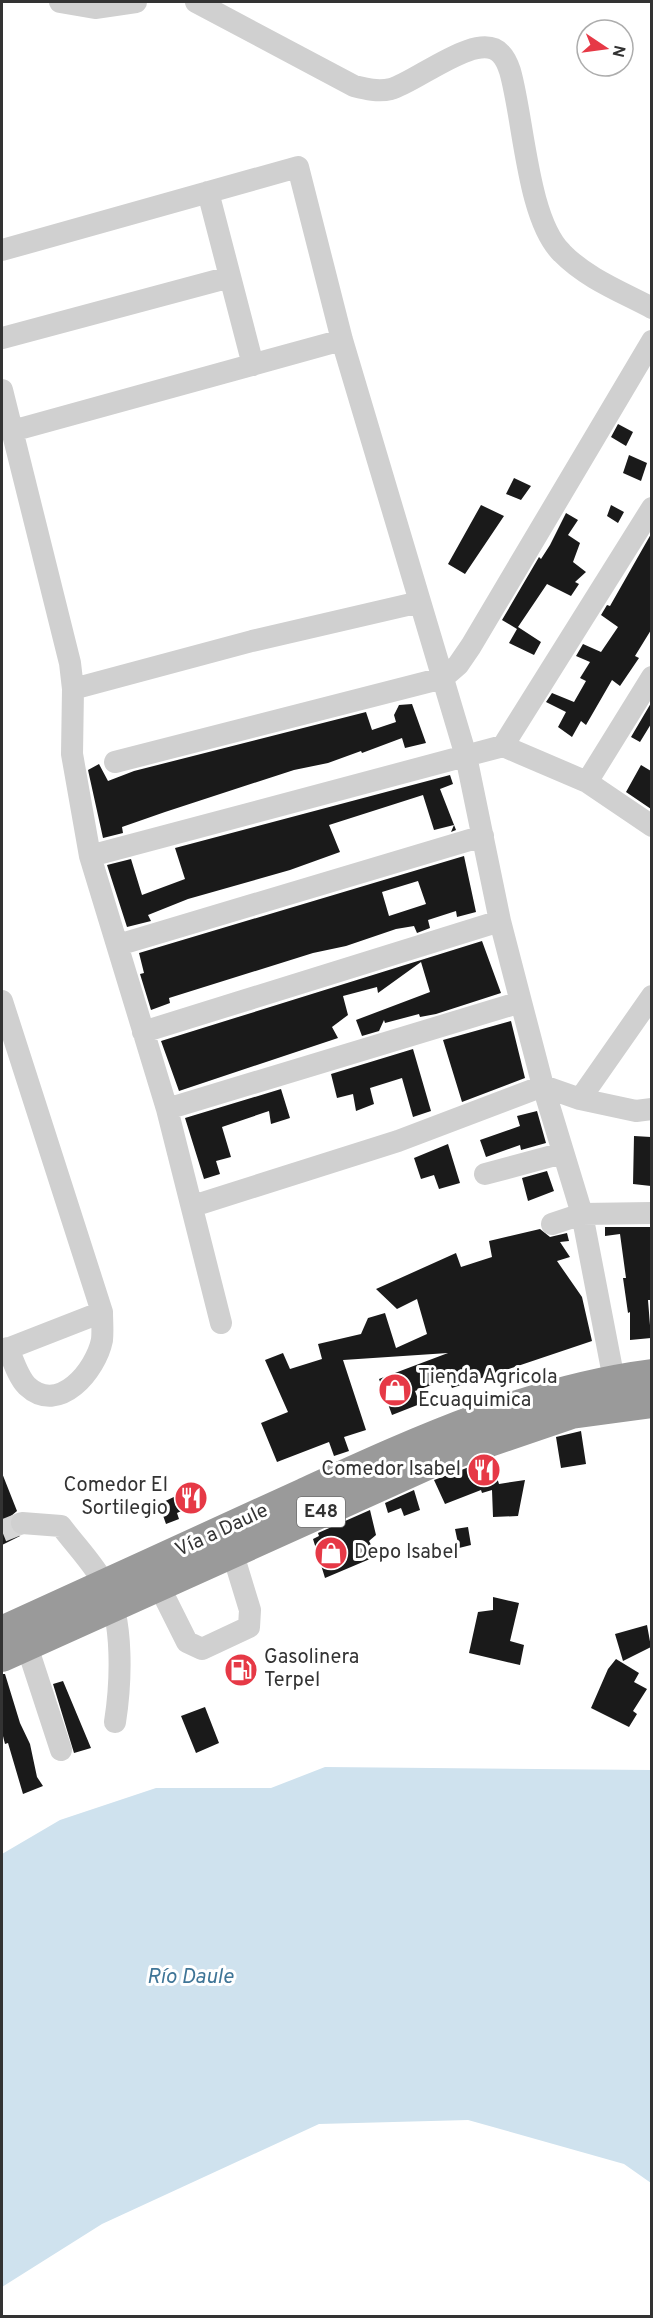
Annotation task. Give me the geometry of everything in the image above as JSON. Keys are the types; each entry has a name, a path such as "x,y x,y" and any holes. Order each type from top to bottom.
{"highway":[{"name":"Vía a Daule","path":"229,1541 440,1432 521,1405 614,1380 651,1376"},
{"name":"Vía a Daule","path":"12,1639 229,1541 445,1456 571,1413 651,1402"}],"street":[{"path":"60,2 95,8 135,2"},
{"path":"196,2 354,86 372,90 388,89 408,83 476,46 492,47 502,54 510,70 523,125 538,212 547,234 561,253 586,272 651,308"},
{"path":"2,250 298,167 342,340 466,756 500,921 543,1086 582,1214 614,1380"},
{"path":"208,192 252,365"},
{"path":"2,338 230,278"},
{"path":"12,431 342,340"},
{"path":"115,762 442,678 458,665 471,646 651,341"},
{"path":"2,390 70,663 74,689 72,754 90,856 167,1109 221,1323"},
{"path":"502,746 651,508"},
{"path":"74,689 252,642 420,602"},
{"path":"587,782 651,677"},
{"path":"90,856 502,746 587,782 651,826"},
{"path":"118,945 483,836"},
{"path":"143,1032 500,921"},
{"path":"580,1099 651,996"},
{"path":"2,1001 102,1312 102,1339 92,1365 79,1382 66,1391 52,1396 35,1392 25,1384 5,1350 102,1312"},
{"path":"167,1109 521,1002"},
{"path":"193,1206 398,1141 543,1086 580,1099 636,1111 651,1109"},
{"path":"485,1174 563,1153"},
{"path":"552,1224 582,1214 651,1213"},
{"path":"22,1523 61,1526 109,1595 120,1690 115,1722"},
{"path":"154,1575 187,1642 202,1649 249,1627 250,1610 229,1541"},
{"path":"12,1639 61,1750"}],"water":[{"name":"Río Daule","path":"325,1767 651,1770 651,2183 624,2164 468,2120 319,2124 102,2224 2,2287 2,1854 60,1820 156,1788 271,1788"}],"building":[{"path":"618,424 633,432 626,446 611,437"},
{"path":"629,455 647,463 641,481 623,473"},
{"path":"514,478 531,486 521,500 506,494"},
{"path":"481,505 504,516 465,574 448,564"},
{"path":"611,505 624,512 618,523 607,516"},
{"path":"566,513 578,520 568,535 580,543 573,562 586,572 575,582 579,584 571,596 547,584 518,627 541,642 534,655 509,643 517,629 502,620 539,557 541,559 550,545"},
{"path":"651,534 651,630 635,656 639,658 620,686 612,680 586,725 581,721 572,737 558,727 566,712 546,702 552,693 574,702 586,681 580,678 590,662 576,656 583,644 601,652 618,627 601,615 607,605 610,606"},
{"path":"651,703 651,724 640,742 631,737"},
{"path":"412,704 426,743 405,748 402,738 362,753 361,751 328,763 294,770 165,812 122,827 123,833 103,838 88,770 99,764 108,781 134,771 366,712 372,730 396,722 394,715 399,705"},
{"path":"641,765 651,771 651,809 626,792"},
{"path":"450,775 453,784 440,789 456,830 451,832 454,825 434,830 423,795 329,825 340,852 290,870 188,899 148,915 151,921 127,927 107,865 131,859 142,895 185,879 175,848"},
{"path":"464,856 476,912 457,917 456,911 428,920 430,928 417,933 414,926 396,929 346,946 313,953 169,998 170,1003 151,1010 140,974 144,973 139,953","holes":["418,881 426,904 389,916 382,892"]},
{"path":"482,941 501,993 436,1014 420,1017 419,1014 385,1023 384,1020 379,1031 362,1036 356,1020 430,992 421,962 378,993 377,987 343,996 348,1015 332,1027 338,1038 179,1091 161,1041"},
{"path":"511,1021 525,1078 462,1102 443,1040"},
{"path":"413,1049 431,1111 413,1117 402,1078 370,1088 374,1104 356,1111 353,1094 337,1098 331,1074"},
{"path":"281,1089 290,1118 271,1124 269,1111 222,1127 231,1157 216,1161 220,1174 204,1179 185,1118"},
{"path":"537,1111 546,1143 521,1150 520,1145 486,1157 480,1140 520,1126 517,1116"},
{"path":"634,1136 651,1137 651,1186 633,1184"},
{"path":"448,1144 460,1183 439,1189 434,1175 421,1179 414,1158"},
{"path":"547,1171 554,1191 528,1201 522,1178"},
{"path":"605,1227 651,1227 651,1300 648,1300 651,1338 630,1340 630,1312 628,1313 623,1278 626,1278 620,1234 605,1236"},
{"path":"540,1229 550,1237 567,1233 569,1241 560,1242 570,1257 557,1261 582,1297 592,1341 452,1388 448,1379 415,1391 420,1404 392,1415 379,1379 448,1353 343,1360 366,1430 344,1437 349,1451 334,1456 329,1442 277,1462 261,1423 288,1412 265,1360 283,1353 290,1369 322,1359 318,1344 361,1334 368,1318 385,1313 396,1348 427,1334 417,1299 397,1309 376,1289 456,1253 461,1267 492,1257 489,1241"},
{"path":"581,1431 586,1464 561,1468 556,1437"},
{"path":"491,1459 499,1484 525,1480 518,1516 493,1517 492,1490 482,1493 481,1490 445,1504 434,1480"},
{"path":"2,1473 17,1511 11,1516 10,1528 20,1536 2,1545"},
{"path":"195,1487 201,1502 177,1513 179,1519 166,1524 159,1504"},
{"path":"414,1490 420,1510 404,1516 401,1508 388,1513 385,1503"},
{"path":"370,1510 376,1535 369,1541 377,1556 325,1578 313,1539 319,1536 318,1533"},
{"path":"468,1527 471,1545 459,1548 455,1529"},
{"path":"493,1597 519,1603 510,1641 524,1645 520,1665 469,1653 478,1612 493,1610"},
{"path":"647,1625 651,1647 623,1661 615,1634"},
{"path":"616,1659 639,1673 634,1682 647,1689 633,1711 637,1714 629,1727 591,1708 608,1669"},
{"path":"2,1674 5,1674 20,1723 30,1744 37,1777 43,1786 23,1794 8,1743 5,1744 2,1732"},
{"path":"63,1681 91,1748 74,1753 53,1684"},
{"path":"205,1707 219,1743 196,1753 181,1716"}],"tunnel":[{"path":"2,1531 22,1523"}],"place":[{"name":"Tienda Agricola Ecuaquimica","path":"395,1390"},
{"name":"Comedor Isabel","path":"484,1470"},
{"name":"Comedor El Sortilegio","path":"191,1498"},
{"name":"Depo Isabel","path":"331,1553"},
{"name":"Gasolinera Terpel","path":"241,1670"}]}
